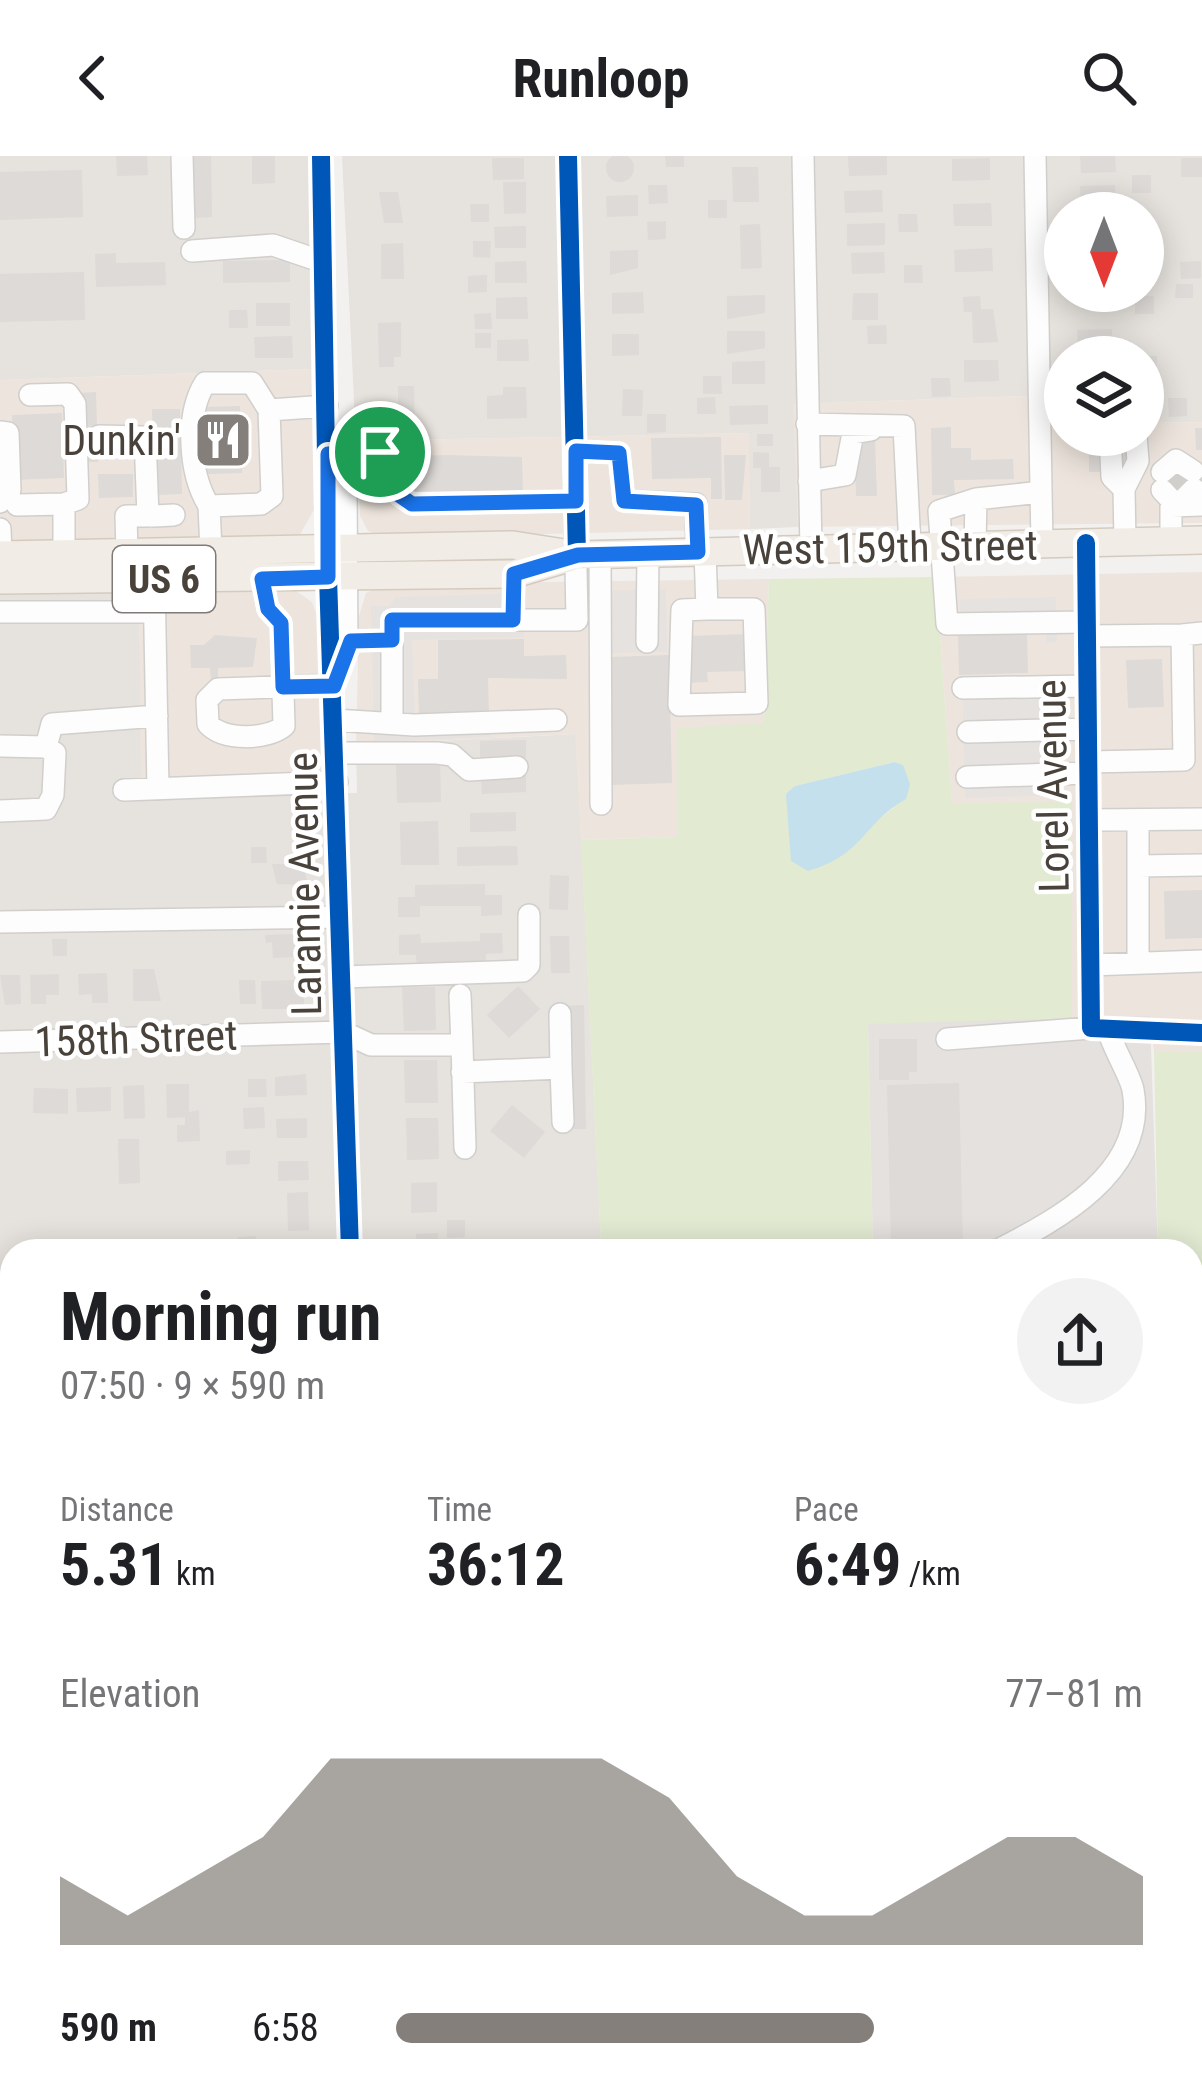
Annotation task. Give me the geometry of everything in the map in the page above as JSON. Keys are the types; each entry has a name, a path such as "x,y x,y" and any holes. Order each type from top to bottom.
{"main road":[{"name":"West 159th Street","path":"0,580 211,551 513,544 588,554 1202,540"},
{"name":"West 159th Street","path":"0,556 64,554 145,561 262,579 514,574 588,554"}],"street":[{"path":"182,156 184,228"},
{"name":"Laramie Avenue","path":"321,156 328,454 338,548 334,686 350,1239"},
{"path":"568,156 576,501 588,554 601,804"},
{"path":"802,156 811,549"},
{"path":"1035,156 1042,544"},
{"path":"192,251 273,245 323,262"},
{"path":"209,506 269,501 269,410 252,383 205,383 195,399 197,488 209,506 211,551"},
{"path":"0,432 8,433 9,504 64,504 78,499 75,404 68,394 30,395"},
{"path":"269,410 327,406"},
{"path":"807,424 894,424 908,431 910,547"},
{"path":"809,481 845,475 853,433 890,430 908,443"},
{"path":"99,436 145,437 159,516 145,561 155,612 158,789"},
{"path":"576,451 619,453 624,501 696,505 707,609"},
{"path":"328,454 388,453 405,502 576,501"},
{"path":"1111,456 1112,477 1124,489"},
{"path":"1125,542 1124,489 1138,456"},
{"path":"1172,541 1171,506 1182,481"},
{"path":"967,777 1193,760 1192,634 946,624 939,511 976,499 1041,492"},
{"path":"976,499 976,545"},
{"path":"461,546 462,503"},
{"path":"64,504 64,554"},
{"path":"0,529 0,556"},
{"name":"Lorel Avenue","path":"1086,542 1090,965 1100,1029"},
{"path":"647,553 647,642"},
{"path":"392,724 392,620 577,620 588,554"},
{"path":"513,620 514,574"},
{"name":"Laramie Avenue","path":"334,686 351,641 338,577"},
{"path":"262,579 268,609 281,623 283,687 334,686"},
{"path":"707,609 754,609 757,703 679,705 682,610 707,609"},
{"path":"0,612 155,612"},
{"path":"351,641 392,640"},
{"path":"963,688 1087,686"},
{"path":"46,747 52,724 157,716"},
{"path":"335,720 392,724 556,720"},
{"path":"968,732 1088,729"},
{"path":"0,746 46,747 55,753 53,795 46,809 0,811"},
{"path":"336,753 452,754 470,770 517,767"},
{"path":"124,790 337,782"},
{"path":"1089,820 1202,819"},
{"path":"1138,820 1138,963"},
{"path":"1138,866 1202,865"},
{"path":"342,977 523,970 530,965 530,915"},
{"path":"0,922 340,916"},
{"path":"1090,965 1202,961"},
{"path":"460,995 464,1148"},
{"path":"560,1014 562,1122"},
{"path":"947,1039 1100,1029 1202,1033"},
{"path":"1018,1239 1060,1216 1115,1169 1134,1123 1133,1086 1100,1029"},
{"name":"158th Street","path":"0,1042 343,1032 371,1046 462,1045"},
{"path":"462,1072 561,1068"}],"shaded area":[{"path":"0,156 308,156 311,369 0,380"},
{"path":"342,156 1202,156 1202,422 1164,423 1164,336 1044,336 1044,395 794,404 798,527 750,529 748,433 356,441"},
{"path":"311,369 314,510 298,538 0,547 0,380"},
{"path":"1044,395 1044,456 1164,456 1164,423 1202,422 1202,523 798,527 793,404"},
{"path":"749,433 750,529 386,538 368,531 360,516 356,441"},
{"path":"1202,572 1202,1052 1154,1052 1150,1017 1072,1018 1072,803 952,803 936,577"},
{"path":"769,579 764,724 678,837 581,840 575,734 356,745 359,616 366,593 386,584"},
{"path":"292,588 312,602 318,618 323,794 141,796 139,591"},
{"path":"666,589 667,652 606,653 605,591"},
{"path":"0,591 139,591 142,796 357,793 356,745 576,734 601,1239 0,1239"},
{"path":"523,593 524,637 412,640 415,716 489,715 490,737 374,742 371,606 390,606 396,597"},
{"path":"1056,597 1057,642 1046,643 1046,631 960,631 960,599"},
{"path":"1058,677 1061,795 965,798 962,680"},
{"path":"1150,1016 1158,1239 873,1239 868,1023"}],"green space":[{"path":"936,577 952,803 1072,802 1072,1018 868,1024 873,1239 601,1239 581,840 678,837 677,728 764,723 769,579","holes":["895,762 903,765 906,798 870,826 795,786"]},
{"path":"1154,1052 1202,1052 1202,1239 1158,1239"}],"water":[{"path":"895,762 903,765 910,784 906,799 827,864 808,871 791,861 786,794 795,786"}],"building":[{"path":"620,154 630,158 634,168 630,178 620,182 610,178 606,168 610,158"},
{"path":"116,156 147,156 148,175 117,176"},
{"path":"188,156 211,156 212,217 189,218"},
{"path":"252,156 275,156 275,183 252,184"},
{"path":"665,156 684,156 684,167 666,167"},
{"path":"848,156 887,156 887,175 849,176"},
{"path":"1080,156 1115,156 1116,172 1081,173"},
{"path":"492,158 524,158 524,179 493,180"},
{"path":"990,158 990,180 952,181 952,159"},
{"path":"1181,158 1202,158 1202,177 1181,177"},
{"path":"732,167 758,167 759,202 733,202"},
{"path":"82,170 83,217 0,220 0,172"},
{"path":"1132,175 1151,175 1151,192 1132,192"},
{"path":"503,182 526,182 526,213 504,214"},
{"path":"648,185 667,185 668,203 649,204"},
{"path":"1115,185 1115,192 1080,192 1080,186"},
{"path":"882,190 883,212 845,213 844,191"},
{"path":"379,192 398,192 403,223 384,223"},
{"path":"638,195 638,216 607,217 606,196"},
{"path":"708,200 727,200 727,218 708,218"},
{"path":"991,203 992,226 954,226 953,204"},
{"path":"470,204 489,204 489,222 471,222"},
{"path":"898,214 917,214 918,232 899,232"},
{"path":"666,221 666,239 648,240 647,222"},
{"path":"885,223 885,245 847,246 847,224"},
{"path":"760,224 762,268 741,269 740,225"},
{"path":"526,226 526,248 495,248 494,227"},
{"path":"473,241 491,241 490,258 473,257"},
{"path":"403,243 404,279 381,279 381,244"},
{"path":"992,248 993,271 955,272 954,250"},
{"path":"638,250 638,268 610,275 610,251"},
{"path":"884,252 885,273 852,274 851,253"},
{"path":"116,253 116,263 165,262 166,285 96,287 95,254"},
{"path":"290,260 290,282 223,283 223,261"},
{"path":"526,261 527,283 495,283 495,262"},
{"path":"1201,261 1201,278 1181,279 1180,262"},
{"path":"904,265 922,265 923,283 904,283"},
{"path":"84,272 85,320 0,322 0,274"},
{"path":"487,275 487,292 468,293 468,276"},
{"path":"1176,284 1193,284 1193,298 1175,298"},
{"path":"643,292 644,313 612,314 612,293"},
{"path":"853,293 878,293 878,320 852,320"},
{"path":"765,295 765,313 727,319 727,296"},
{"path":"980,296 981,309 993,309 998,342 973,343 972,312 964,312 963,297"},
{"path":"527,297 528,319 496,319 496,298"},
{"path":"256,303 290,303 290,326 256,326"},
{"path":"229,310 247,310 248,328 229,328"},
{"path":"491,313 492,329 475,329 474,314"},
{"path":"401,322 401,357 394,357 394,367 379,367 378,323"},
{"path":"886,325 887,344 868,344 867,326"},
{"path":"1112,329 1112,336 1077,336 1077,330"},
{"path":"727,331 765,331 765,348 727,354"},
{"path":"475,333 491,333 491,348 475,348"},
{"path":"612,334 639,334 639,355 612,356"},
{"path":"292,336 293,358 255,358 254,337"},
{"path":"528,339 529,361 497,361 497,340"},
{"path":"964,360 998,360 999,381 964,382"},
{"path":"765,361 765,384 732,384 732,362"},
{"path":"703,376 721,376 722,394 703,394"},
{"path":"931,378 950,378 951,396 932,397"},
{"path":"398,386 414,386 415,435 383,435 382,411 398,411"},
{"path":"503,387 526,387 527,418 487,419 487,396 503,395"},
{"path":"623,389 643,390 642,416 622,416"},
{"path":"96,392 98,462 81,462 79,393"},
{"path":"715,397 716,414 697,414 697,398"},
{"path":"1168,398 1187,398 1187,416 1169,417"},
{"path":"768,405 768,424 730,425 729,406"},
{"name":"Dunkin'","path":"240,406 242,473 206,474 204,407"},
{"path":"152,409 180,409 182,494 154,495"},
{"path":"62,413 64,478 14,480 12,415"},
{"path":"647,414 666,414 666,432 647,433"},
{"path":"951,427 951,448 971,448 971,460 1013,459 1014,479 954,480 955,495 932,495 931,428"},
{"path":"1195,428 1202,428 1202,450 1196,450"},
{"path":"757,434 773,434 773,446 757,446"},
{"path":"721,437 722,499 711,499 711,478 652,479 651,438"},
{"path":"875,439 877,496 856,496 854,440"},
{"path":"753,452 769,453 769,467 780,467 780,492 761,492 761,468 753,468"},
{"path":"724,455 746,455 742,500 725,500"},
{"path":"405,456 522,457 523,493 406,495"},
{"path":"1089,456 1101,456 1101,472 1089,472"},
{"path":"1114,456 1129,456 1130,471 1114,471"},
{"path":"1200,469 1201,489 1159,489 1159,470"},
{"path":"98,474 133,474 133,497 99,498"},
{"path":"1027,633 1028,673 959,675 958,635"},
{"path":"749,634 750,671 707,672 708,682 686,683 685,636"},
{"path":"215,635 257,638 253,667 218,668 218,682 211,683 210,668 191,668 190,645 204,645"},
{"path":"524,639 524,656 566,655 567,679 488,678 489,714 419,715 418,679 438,679 438,640"},
{"path":"669,655 672,783 612,785 609,657"},
{"path":"1162,659 1164,707 1128,708 1126,660"},
{"path":"526,740 526,758 480,759 480,741"},
{"path":"396,760 440,760 441,802 397,803"},
{"path":"526,774 526,792 482,794 481,775"},
{"path":"516,812 516,831 470,832 470,813"},
{"path":"438,821 439,865 401,865 400,822"},
{"path":"517,846 518,865 457,866 457,847"},
{"path":"251,847 266,847 267,863 251,863"},
{"path":"272,864 303,864 308,885 277,884"},
{"path":"550,875 569,876 568,910 549,909"},
{"path":"485,884 485,895 502,895 502,915 481,916 481,906 420,906 420,917 398,917 398,897 415,897 415,885"},
{"path":"1202,890 1202,938 1165,939 1164,891"},
{"path":"480,933 502,933 503,953 486,954 486,964 417,966 416,955 399,955 399,935 420,934 421,943 480,941"},
{"path":"294,934 295,957 273,958 272,942 266,943 265,935"},
{"path":"550,936 569,936 570,973 551,973"},
{"path":"52,939 67,939 67,956 53,956"},
{"path":"133,969 154,969 161,1001 133,1001"},
{"path":"107,973 108,1003 92,1003 92,994 79,995 78,974"},
{"path":"59,974 59,995 46,995 46,1004 31,1004 30,975"},
{"path":"0,975 20,975 21,1004 5,1005"},
{"path":"239,980 255,980 256,1004 240,1004"},
{"path":"304,980 304,1009 262,1009 261,981"},
{"path":"518,986 540,1009 509,1038 487,1015"},
{"path":"402,987 435,987 436,1030 404,1031"},
{"path":"584,1005 586,1129 569,1129 567,1006"},
{"path":"879,1039 917,1039 917,1072 909,1072 909,1080 879,1080"},
{"path":"404,1060 437,1060 438,1103 405,1103"},
{"path":"306,1074 307,1095 275,1096 275,1077"},
{"path":"248,1079 266,1079 267,1097 248,1097"},
{"path":"959,1083 963,1239 891,1239 887,1085"},
{"path":"166,1084 189,1084 189,1112 199,1110 200,1141 177,1142 177,1125 185,1125 185,1117 167,1118"},
{"path":"144,1085 145,1118 124,1119 123,1086"},
{"path":"111,1087 111,1111 77,1112 76,1088"},
{"path":"34,1088 68,1089 68,1114 33,1113"},
{"path":"512,1105 545,1132 524,1158 490,1131"},
{"path":"264,1107 265,1128 244,1129 243,1108"},
{"path":"307,1118 307,1138 277,1138 276,1119"},
{"path":"406,1118 438,1118 439,1159 407,1160"},
{"path":"118,1139 139,1139 140,1183 119,1184"},
{"path":"250,1150 250,1164 226,1165 226,1151"},
{"path":"278,1161 308,1161 309,1180 278,1181"},
{"path":"437,1182 437,1212 411,1213 411,1183"},
{"path":"308,1192 309,1230 288,1231 287,1193"},
{"path":"447,1220 465,1220 465,1237 447,1238"},
{"path":"438,1233 438,1239 416,1239 416,1234"}],"tunnel":[{"path":"1176,471 1177,489"}],"cycle path":[{"path":"321,156 328,577 350,1239"},
{"path":"568,156 577,555"},
{"path":"1086,543 1091,1028 1202,1033"}],"place":[{"name":"Dunkin'","path":"223,440"}],"route":[{"path":"576,451 615,451 621,456 624,501 696,505 698,552 578,555 514,574 513,620 392,620 392,640 351,641 334,686 283,687 281,623 268,609 262,579 328,577 328,454 380,452 393,457 399,495 412,504 576,501 576,451"}]}
